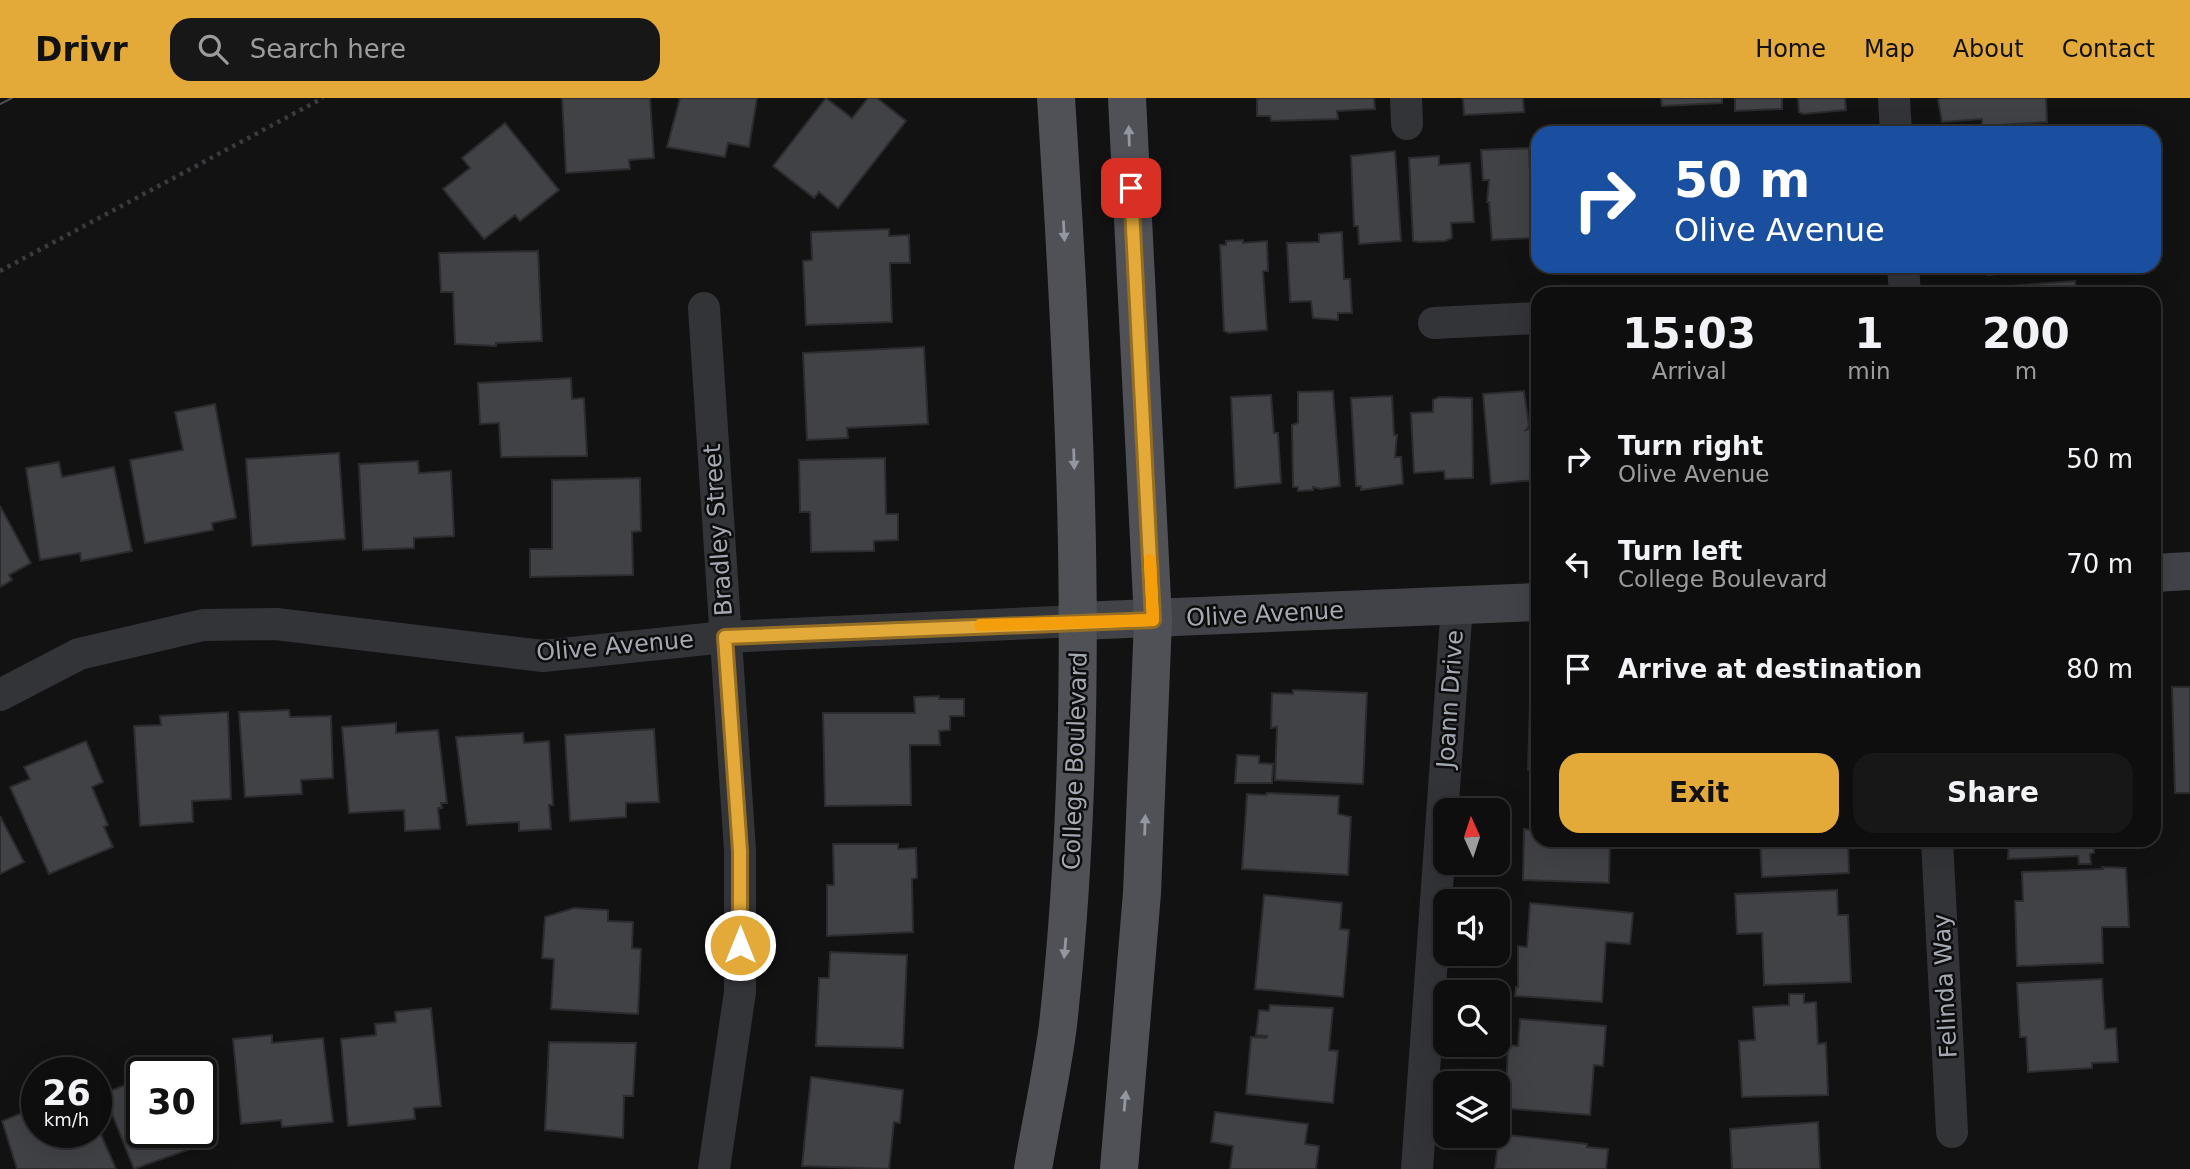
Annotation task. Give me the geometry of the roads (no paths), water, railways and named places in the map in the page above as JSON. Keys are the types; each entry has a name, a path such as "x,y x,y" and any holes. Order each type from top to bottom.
{"main road":[{"name":"College Boulevard","path":"1033,1169 1058,1028 1071,880 1079,621 1068,301 1056,98"},
{"path":"1119,1169 1142,893 1153,620 1127,98"},
{"path":"2161,573 2190,571"},
{"name":"Olive Avenue","path":"1079,621 1531,602"}],"street":[{"path":"1895,98 1896,126"},
{"name":"Bradley Street","path":"704,308 740,851 740,992 714,1169"},
{"path":"1434,323 1531,318"},
{"name":"Joann Drive","path":"1418,1169 1457,606"},
{"name":"Olive Avenue","path":"0,695 79,654 203,625 276,624 543,656 725,637 1079,621"},
{"name":"Felinda Way","path":"1937,847 1952,1132"}],"tram line":[{"path":"0,104 12,98"}]}
